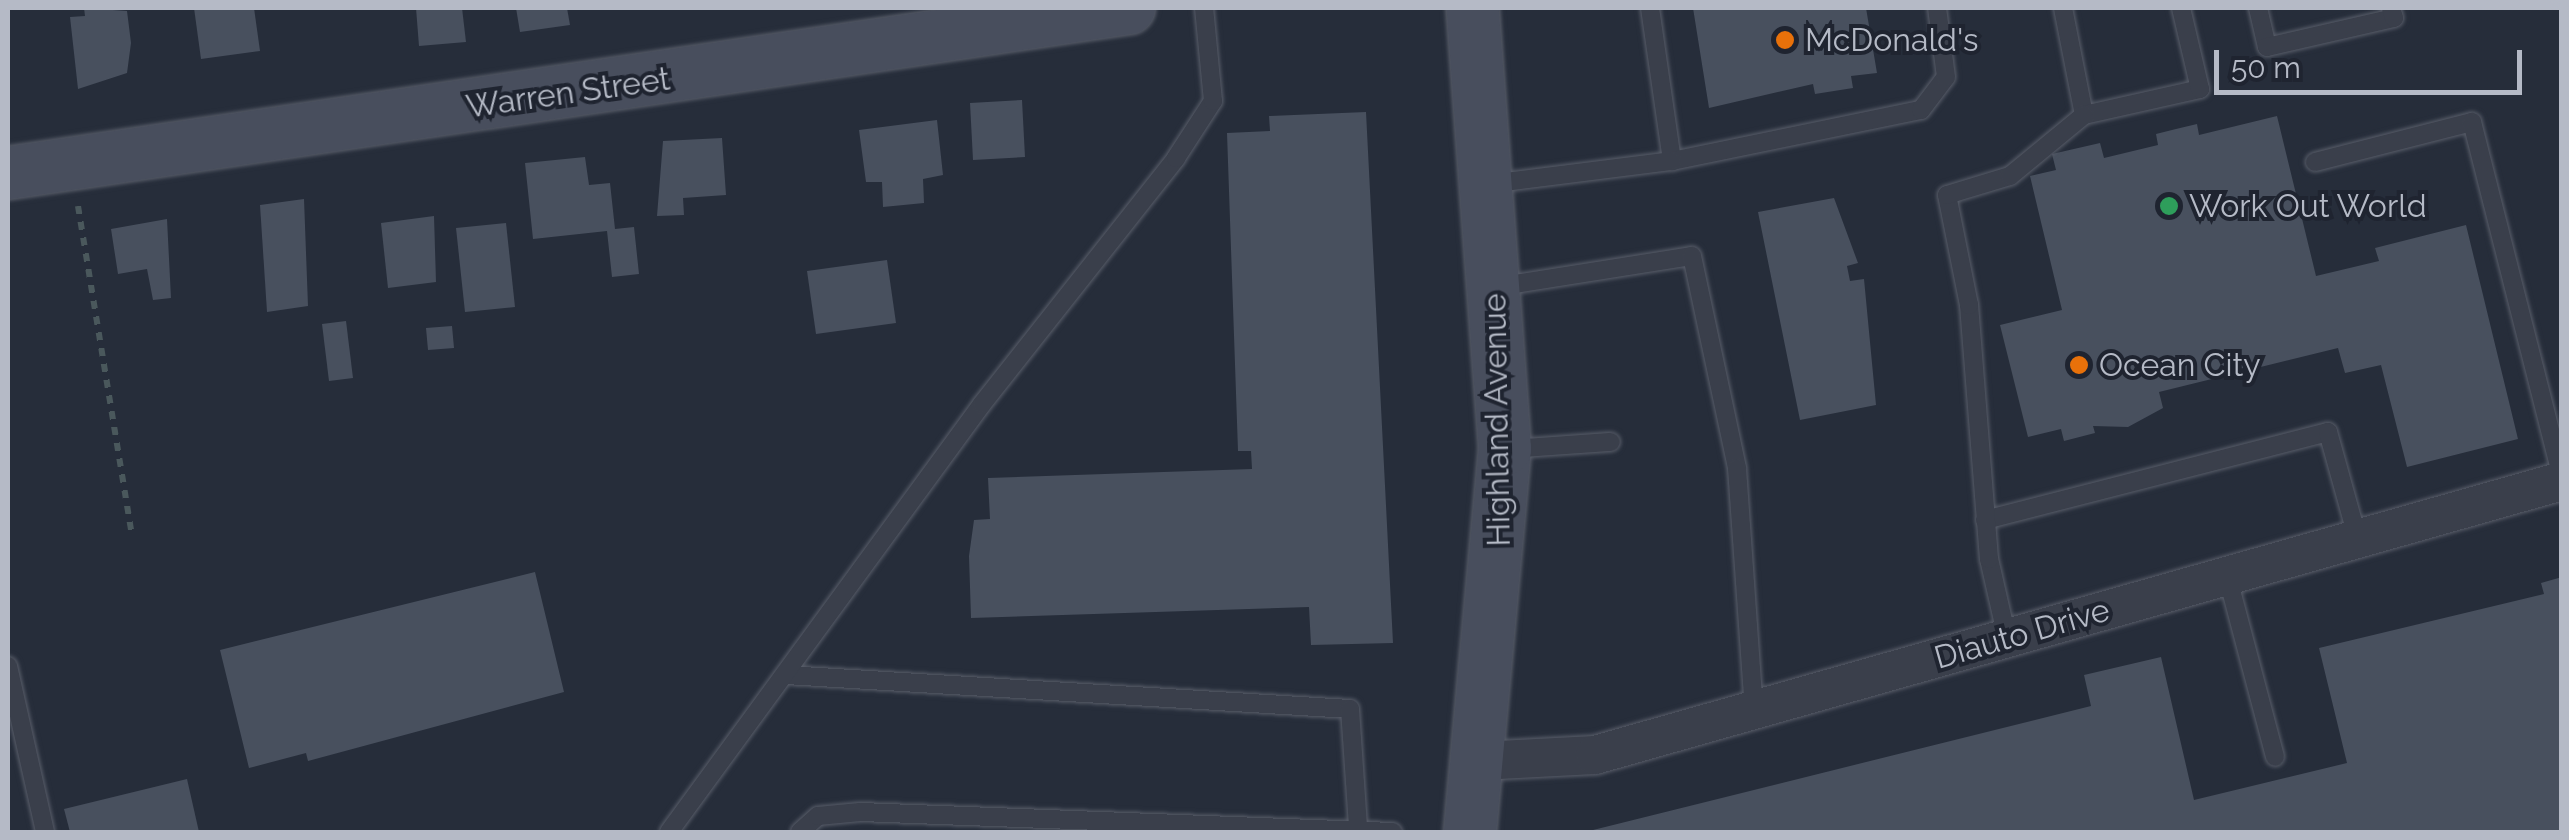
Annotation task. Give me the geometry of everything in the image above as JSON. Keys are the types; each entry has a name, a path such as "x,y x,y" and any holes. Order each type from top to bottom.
{"main road":[{"name":"Warren Street","path":"8,173 1128,8"},
{"name":"Highland Avenue","path":"1470,832 1504,449 1473,8"}],"street":[{"name":"Diauto Drive","path":"1479,762 1570,760 2358,540 2562,479"}],"lane":[{"path":"669,832 1176,158 1213,100 1204,8"},
{"path":"1650,8 1672,161"},
{"path":"1488,184 1672,161 1921,110 1946,76 1937,8"},
{"path":"2063,8 2084,115"},
{"path":"2007,638 1984,520 1970,305 1946,195 2010,176 2084,115 2200,89 2181,8"},
{"path":"2258,8 2266,46 2394,18 2391,8"},
{"path":"2315,162 2472,122 2562,479"},
{"path":"1495,288 1692,256 1737,468 1754,710"},
{"path":"1984,520 2328,432 2358,540"},
{"path":"1504,449 1611,442"},
{"path":"2227,575 2275,757"},
{"path":"8,666 45,832"},
{"path":"786,675 1350,709 1358,826"},
{"path":"800,832 818,816 860,812 1358,826 1392,832"}],"path":[{"path":"71,165 132,536"}],"building":[{"path":"84,8 127,11 131,43 127,73 78,89 70,17 85,16"},
{"path":"194,8 254,8 260,51 201,59"},
{"path":"416,8 462,8 466,42 419,46"},
{"path":"516,8 567,8 570,25 520,32"},
{"name":"McDonald's","path":"1693,8 1866,8 1877,73 1851,76 1853,88 1815,94 1813,84 1709,108"},
{"path":"1022,100 1025,157 973,160 970,103"},
{"path":"1366,112 1393,643 1311,645 1309,607 971,618 969,556 974,520 990,519 988,478 1252,469 1251,451 1238,451 1227,133 1270,131 1269,116"},
{"path":"2277,116 2316,276 2379,261 2375,248 2466,225 2518,439 2407,467 2381,365 2345,373 2338,348 2159,392 2163,408 2128,427 2093,426 2095,433 2064,441 2061,429 2028,437 2000,325 2062,310 2030,176 2056,170 2052,154 2100,143 2104,158 2158,145 2156,134 2176,129 2197,124 2199,135"},
{"path":"937,120 943,175 923,179 924,203 883,207 882,182 866,182 859,130"},
{"path":"722,138 726,195 683,198 684,215 657,216 663,141"},
{"path":"585,157 589,185 610,183 615,229 634,227 639,274 612,277 607,231 533,239 525,163"},
{"path":"1834,198 1858,263 1847,266 1850,281 1864,279 1876,405 1800,420 1758,212"},
{"path":"304,199 308,306 267,312 260,205"},
{"path":"434,216 436,282 388,288 381,223"},
{"path":"167,219 171,298 153,300 147,269 118,274 111,229"},
{"path":"506,223 515,307 465,312 456,228"},
{"path":"887,260 896,323 816,334 807,271"},
{"path":"346,321 353,378 329,381 322,324"},
{"path":"452,326 454,348 428,350 426,328"},
{"path":"535,572 564,692 308,761 306,753 249,768 220,650"},
{"path":"2562,577 2562,832 1585,832 2091,706 2084,675 2161,657 2194,800 2347,763 2319,648 2544,594 2541,583"},
{"path":"187,779 199,832 70,832 64,809"}],"place":[{"name":"McDonald's","path":"1785,40"},
{"name":"Work Out World","path":"2169,206"},
{"name":"Ocean City","path":"2079,365"}]}
